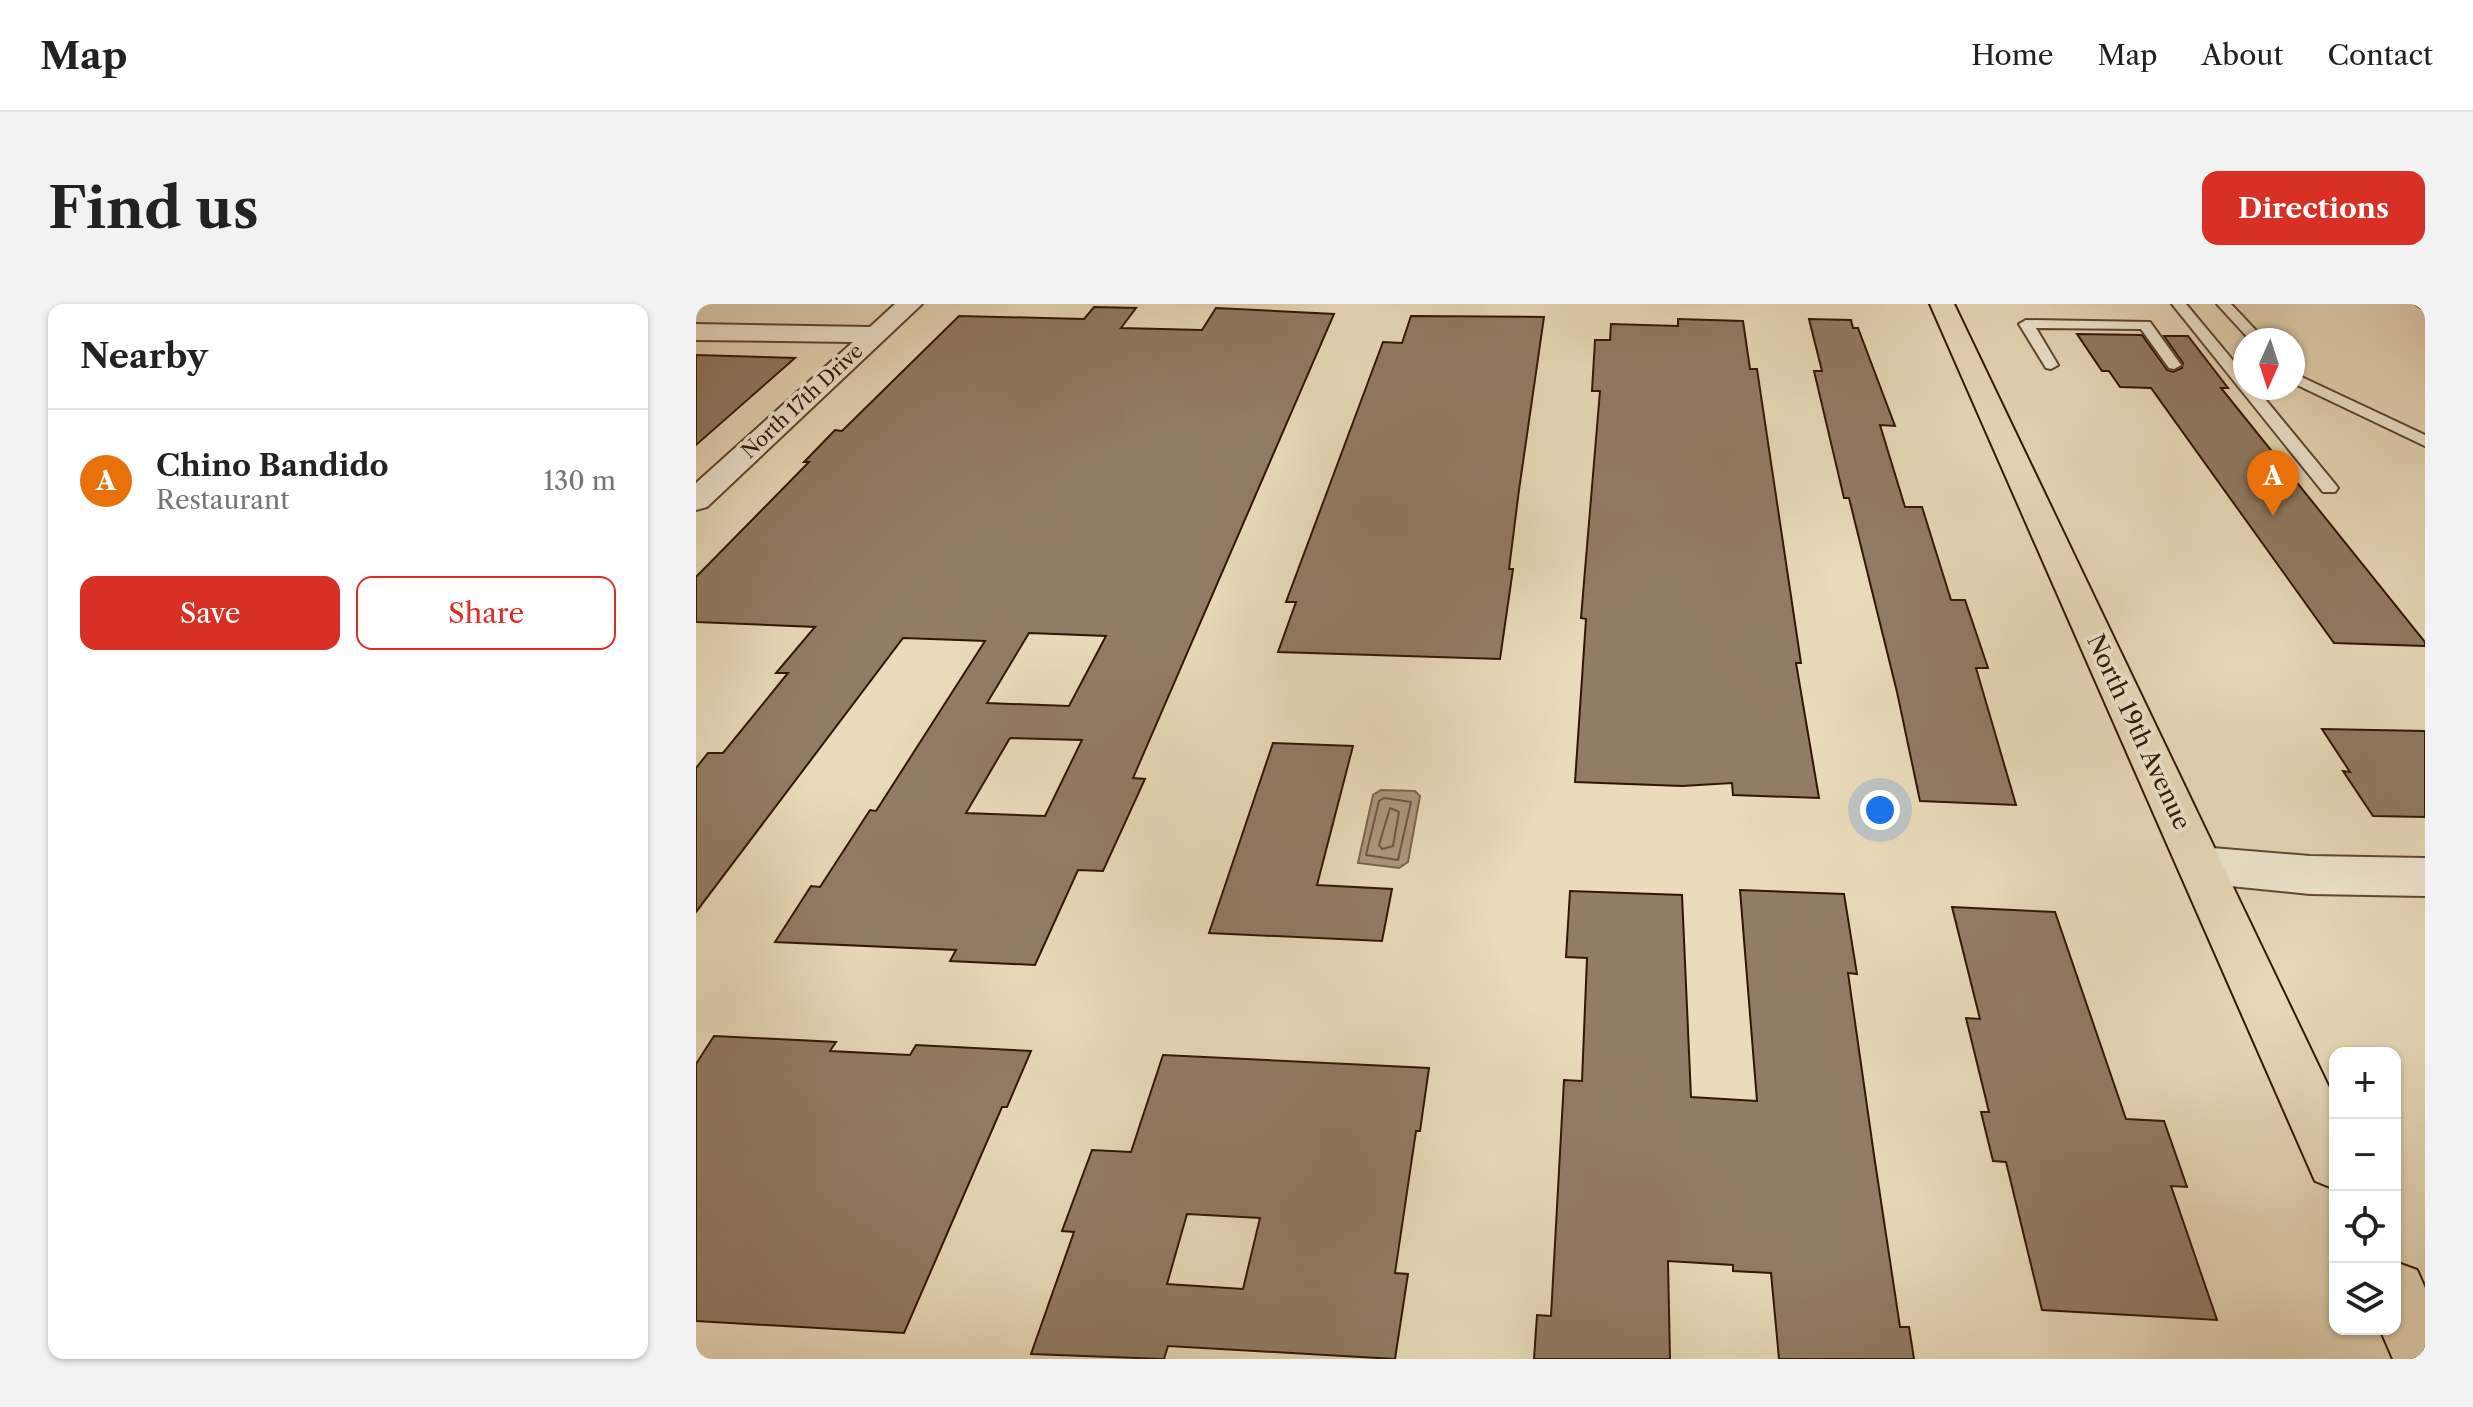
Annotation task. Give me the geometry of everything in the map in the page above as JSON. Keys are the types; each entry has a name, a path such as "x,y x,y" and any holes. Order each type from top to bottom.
{"main road":[{"name":"North 19th Avenue","path":"1942,304 2329,1148"},
{"path":"2401,1305 2425,1358"}],"street":[{"name":"North 17th Drive","path":"696,500 910,304"},
{"path":"696,332 874,335"},
{"path":"2200,865 2310,875 2425,877"}],"lane":[{"path":"2179,304 2233,370"},
{"path":"2224,304 2247,328"},
{"path":"2051,365 2026,324 2145,325 2174,365"},
{"path":"2305,383 2425,441"},
{"path":"2257,400 2329,488"}],"water":[{"path":"1381,790 1415,791 1420,796 1408,862 1399,868 1358,863 1373,795"}],"building":[{"path":"1094,307 1136,308 1121,328 1202,330 1216,308 1334,314 1133,778 1145,779 1103,871 1078,870 1035,965 950,961 956,950 775,942 811,886 820,887 870,810 876,811 985,641 903,638 696,912 696,768 708,753 723,753 788,673 776,673 815,627 696,622 696,577 809,462 804,462 835,430 842,431 959,316 1084,319","holes":["1029,633 1106,636 1069,706 987,703","1010,738 1082,740 1045,816 966,813"]},
{"path":"1411,316 1544,317 1519,490 1509,569 1513,569 1500,659 1278,652 1296,602 1286,602 1383,342 1402,343"},
{"path":"1678,319 1743,321 1750,369 1757,369 1801,663 1796,663 1819,798 1733,795 1732,783 1682,786 1575,782 1586,619 1581,618 1600,391 1592,391 1595,340 1610,340 1611,324 1678,326"},
{"path":"1809,319 1851,320 1853,328 1858,328 1895,426 1880,425 1905,507 1922,507 1951,600 1965,600 1988,668 1976,668 2016,805 1920,801 1897,692 1849,498 1844,498 1814,371 1822,371"},
{"path":"2077,334 2142,335 2167,370 2173,372 2182,368 2183,363 2164,336 2188,336 2228,388 2221,388 2425,642 2425,646 2334,643 2151,388 2120,387 2109,371 2102,371"},
{"path":"696,355 795,358 696,445"},
{"path":"2322,729 2425,731 2425,817 2373,816 2343,771 2350,772"},
{"path":"1273,743 1353,746 1317,885 1392,889 1382,941 1209,933"},
{"path":"1740,890 1844,894 1857,974 1848,973 1874,1155 1900,1327 1909,1327 1914,1359 1779,1359 1771,1273 1733,1271 1733,1265 1668,1261 1670,1359 1534,1359 1537,1315 1551,1316 1564,1080 1582,1081 1587,958 1566,957 1570,891 1682,895 1691,1097 1757,1101"},
{"path":"1952,907 2055,912 2126,1119 2164,1121 2187,1187 2171,1186 2217,1320 2042,1310 2006,1162 1993,1161 1981,1112 1989,1112 1966,1018 1980,1019"},
{"path":"714,1036 836,1042 830,1051 910,1055 916,1045 1031,1051 1007,1107 1002,1107 904,1333 696,1321 696,1064"},
{"path":"1163,1055 1429,1068 1420,1131 1416,1131 1395,1273 1408,1274 1395,1359 1168,1346 1164,1359 1031,1354 1074,1232 1062,1231 1092,1150 1131,1152","holes":["1187,1214 1260,1218 1243,1289 1167,1284"]}],"place":[{"name":"Chino Bandido","path":"2273,516"}]}
